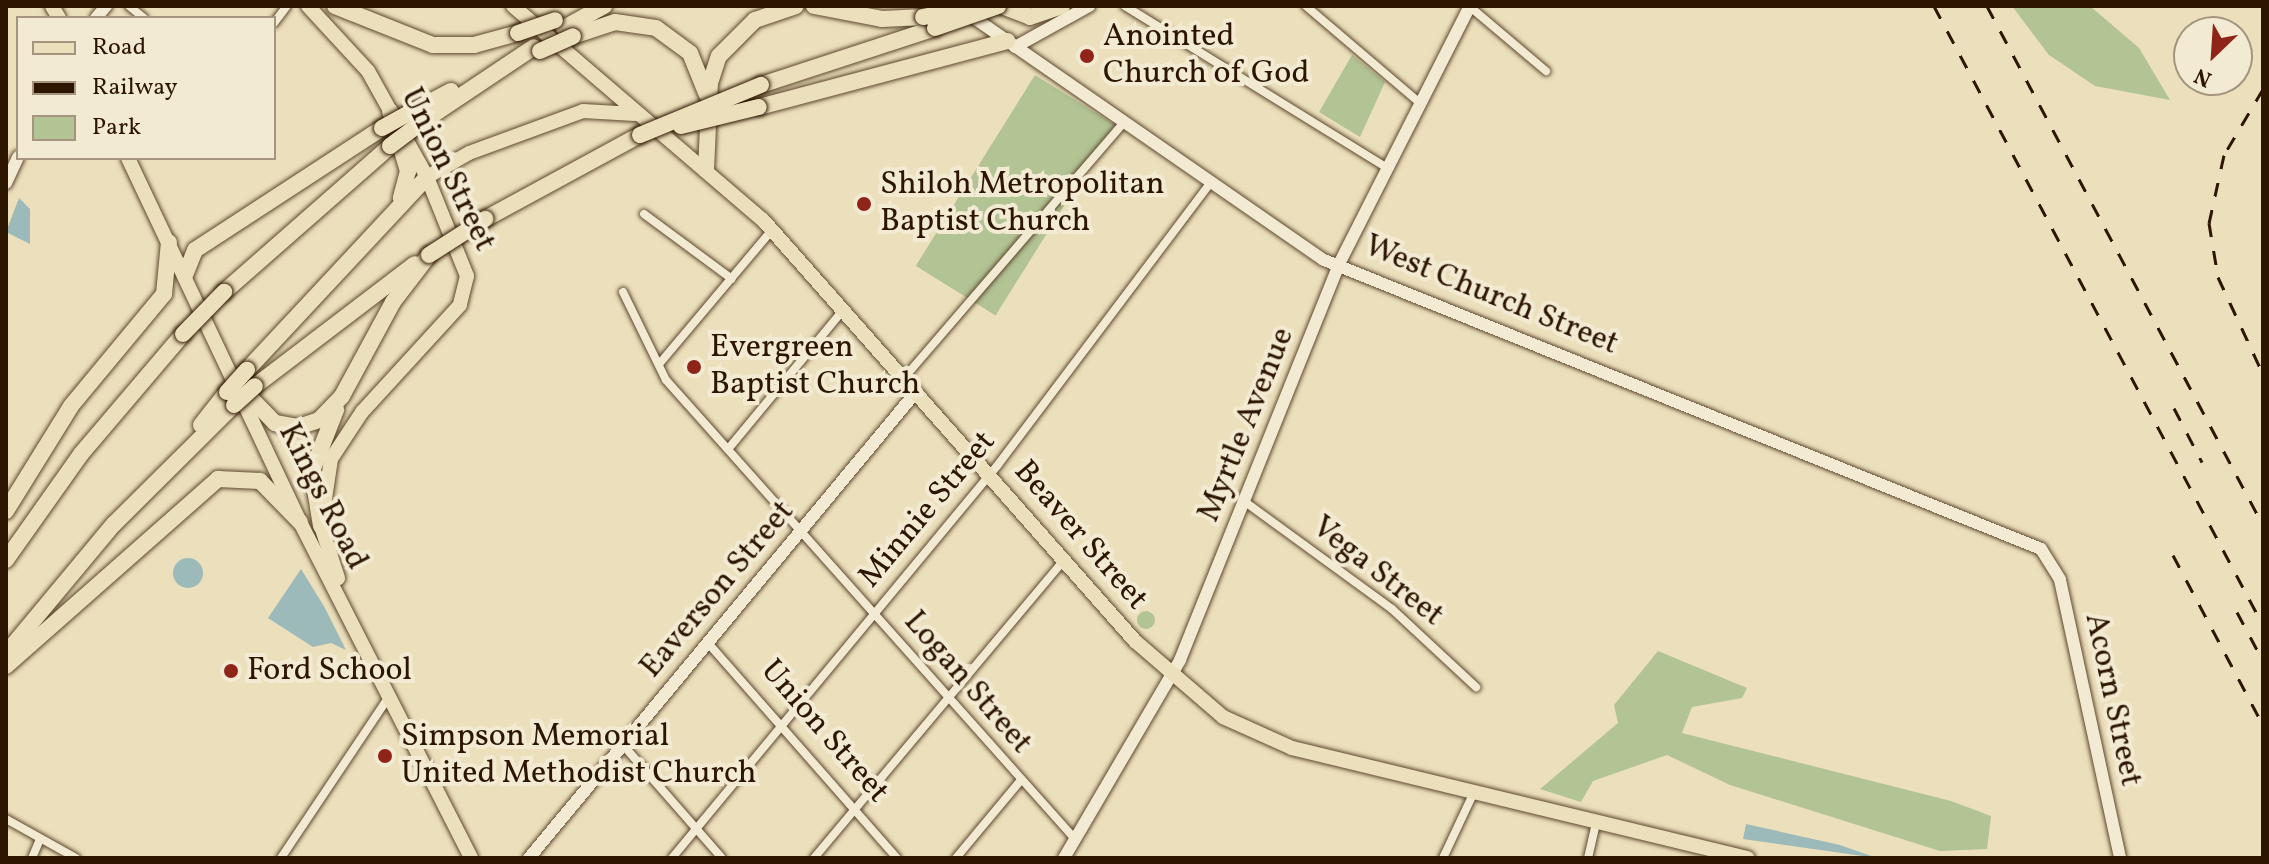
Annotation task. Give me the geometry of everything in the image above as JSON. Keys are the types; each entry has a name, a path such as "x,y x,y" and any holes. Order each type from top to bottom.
{"highway":[{"path":"335,6 433,45 474,45 518,33 624,22 664,32 695,60 710,116"},
{"path":"185,275 195,250 382,128 416,117 537,49 597,6"},
{"path":"564,28 604,6"},
{"path":"706,170 712,76 727,44 761,17 796,6"},
{"path":"814,6 882,19 929,22 1000,6 1030,17 1062,6"},
{"path":"236,388 255,386 429,255 485,219 621,144 644,128 929,22 985,6"},
{"path":"644,128 759,107 1011,44"},
{"path":"6,560 88,445 183,334 224,292 390,146 416,117 537,49"},
{"path":"390,111 408,171 393,209"},
{"path":"6,654 393,209 427,177"},
{"path":"6,511 71,406 164,294 169,242"},
{"path":"321,526 313,464 347,389 393,302 429,255"},
{"path":"236,388 261,413 292,427 319,420 347,389"},
{"path":"6,666 218,479 260,481 300,522"}],"main road":[{"name":"Union Street","path":"308,6 353,50 427,177 465,264 466,292 339,441 326,477 321,526 352,616"},
{"name":"Beaver Street","path":"513,6 644,128 706,170 772,230 1170,677 1267,740 1748,858"},
{"path":"427,177 469,153 589,109 619,109 644,128"},
{"name":"Kings Road","path":"129,160 300,522 352,616 471,858"}],"street":[{"name":"West Church Street","path":"958,6 1210,183 1339,264 2048,555"},
{"path":"1011,44 1089,6"},
{"path":"1125,6 1387,168"},
{"path":"1306,6 1420,103"},
{"path":"1470,6 1546,71"},
{"name":"Myrtle Avenue","path":"1064,858 1170,677 1339,264 1470,6"},
{"path":"904,378 1123,123"},
{"path":"6,183 17,160"},
{"name":"Minnie Street","path":"672,858 989,476 1210,183"},
{"path":"644,214 732,279"},
{"path":"660,363 772,230"},
{"name":"Logan Street","path":"623,292 666,380 1075,839"},
{"path":"729,448 843,310"},
{"name":"Eaverson Street","path":"529,858 916,392"},
{"name":"Vega Street","path":"1244,501 1392,609 1476,687"},
{"name":"Acorn Street","path":"2048,555 2060,580 2120,858"},
{"path":"814,858 1064,560"},
{"name":"Union Street","path":"708,643 897,858"},
{"path":"281,858 391,694"},
{"path":"623,745 722,858"},
{"path":"956,858 1021,780"},
{"path":"1443,858 1474,792"},
{"path":"6,819 76,858"},
{"path":"1588,858 1596,822"},
{"path":"32,858 40,839"}],"green space":[{"path":"2012,6 2090,6 2139,48 2170,100 2095,86 2049,55"},
{"path":"1352,55 1385,82 1360,137 1319,112"},
{"path":"1035,75 1115,125 995,316 916,266"},
{"path":"1146,611 1155,620 1146,629 1137,620"},
{"path":"1658,651 1747,688 1742,698 1692,707 1682,733 1951,801 1991,816 1987,849 1940,851 1730,785 1667,755 1593,781 1581,802 1540,789 1618,723 1614,705"}],"water":[{"path":"19,198 30,209 30,244 6,232"},
{"path":"188,558 194,559 202,567 202,579 194,587 188,588 182,587 174,579 173,573 174,567 182,559"},
{"path":"301,569 346,650 331,643 313,647 268,618"},
{"path":"1746,824 1840,845 1877,858 1743,839"}],"railway":[{"path":"1934,6 2263,625"},
{"path":"1987,6 2263,525"},
{"path":"2263,89 2224,155 2209,223 2218,277 2263,374"},
{"path":"2174,408 2202,462"},
{"path":"2173,555 2263,725"},
{"path":"2237,612 2263,661"}],"place":[{"name":"Anointed Church of God","path":"1087,56"},
{"name":"Shiloh Metropolitan Baptist Church","path":"864,204"},
{"name":"Evergreen Baptist Church","path":"694,367"},
{"name":"Ford School","path":"231,671"},
{"name":"Simpson Memorial United Methodist Church","path":"385,756"}]}
